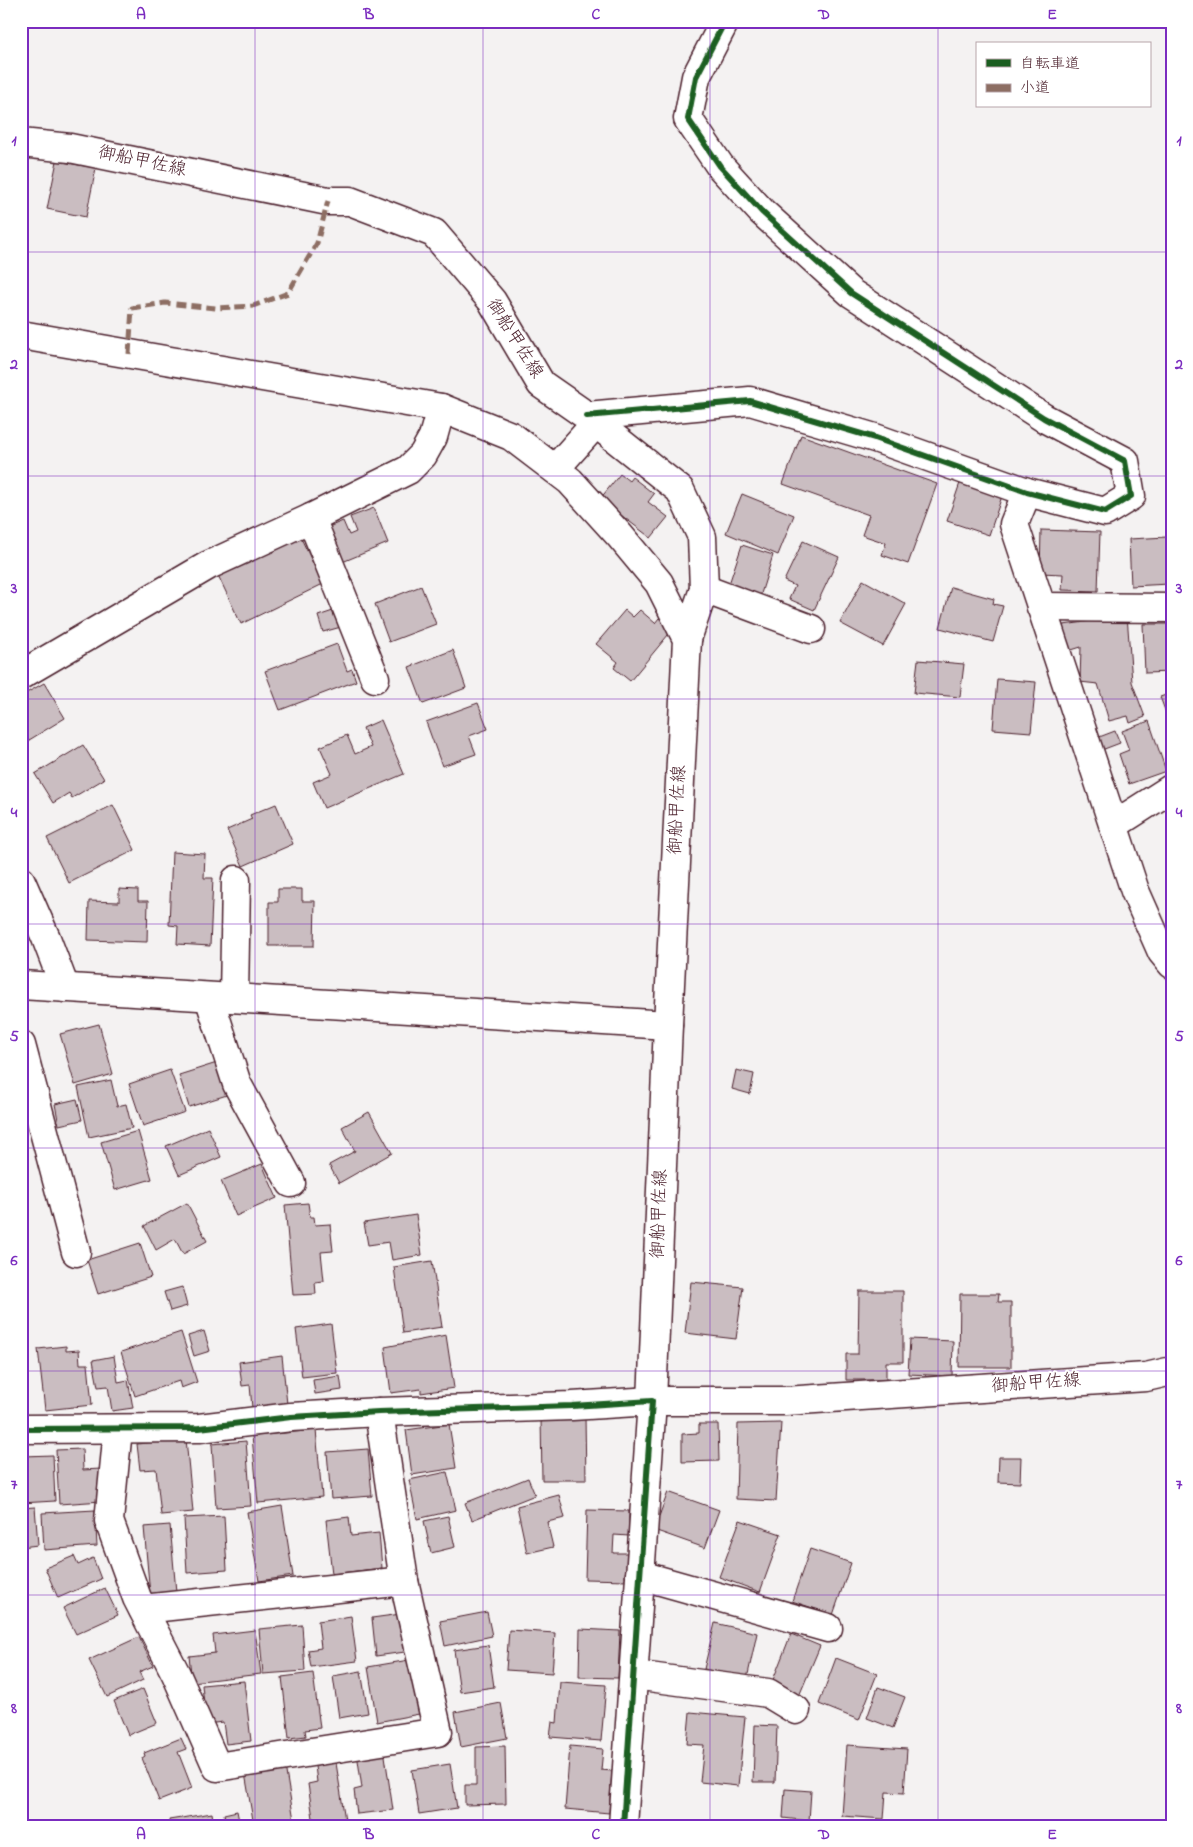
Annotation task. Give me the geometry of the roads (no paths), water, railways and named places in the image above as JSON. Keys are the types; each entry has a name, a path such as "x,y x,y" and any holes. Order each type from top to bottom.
{"street":[{"path":"555,469 592,419 750,401 875,438 1027,492 1105,512 1132,496 1125,461 1044,418 850,293 762,212 720,166 688,119 696,77 725,21"},
{"name":"御船甲佐線","path":"21,143 70,148 328,201 350,201 434,233 492,301 541,384 592,419 680,490 702,537 704,589 687,639 652,1400 784,1401 1146,1377 1172,1371"},
{"path":"21,335 441,408 511,436 570,481 659,583 687,639"},
{"path":"21,675 209,565 311,518 408,470 423,455 433,437 441,408"},
{"path":"1027,492 1014,524 1135,891 1162,952 1172,964"},
{"path":"311,518 375,678"},
{"path":"704,589 811,629"},
{"path":"1042,607 1172,608"},
{"path":"1114,825 1172,788"},
{"path":"236,880 222,998 237,1084 291,1183"},
{"path":"21,881 36,913 65,988"},
{"path":"21,985 668,1025"},
{"path":"21,1045 76,1252"},
{"path":"21,1429 199,1428 291,1417 379,1412 572,1406 652,1400 624,1826"},
{"path":"118,1429 110,1521 137,1598 176,1674 217,1767 438,1732 404,1580 379,1412"},
{"path":"640,1575 828,1628"},
{"path":"143,1609 404,1580"},
{"path":"634,1675 768,1692 796,1710"}]}
